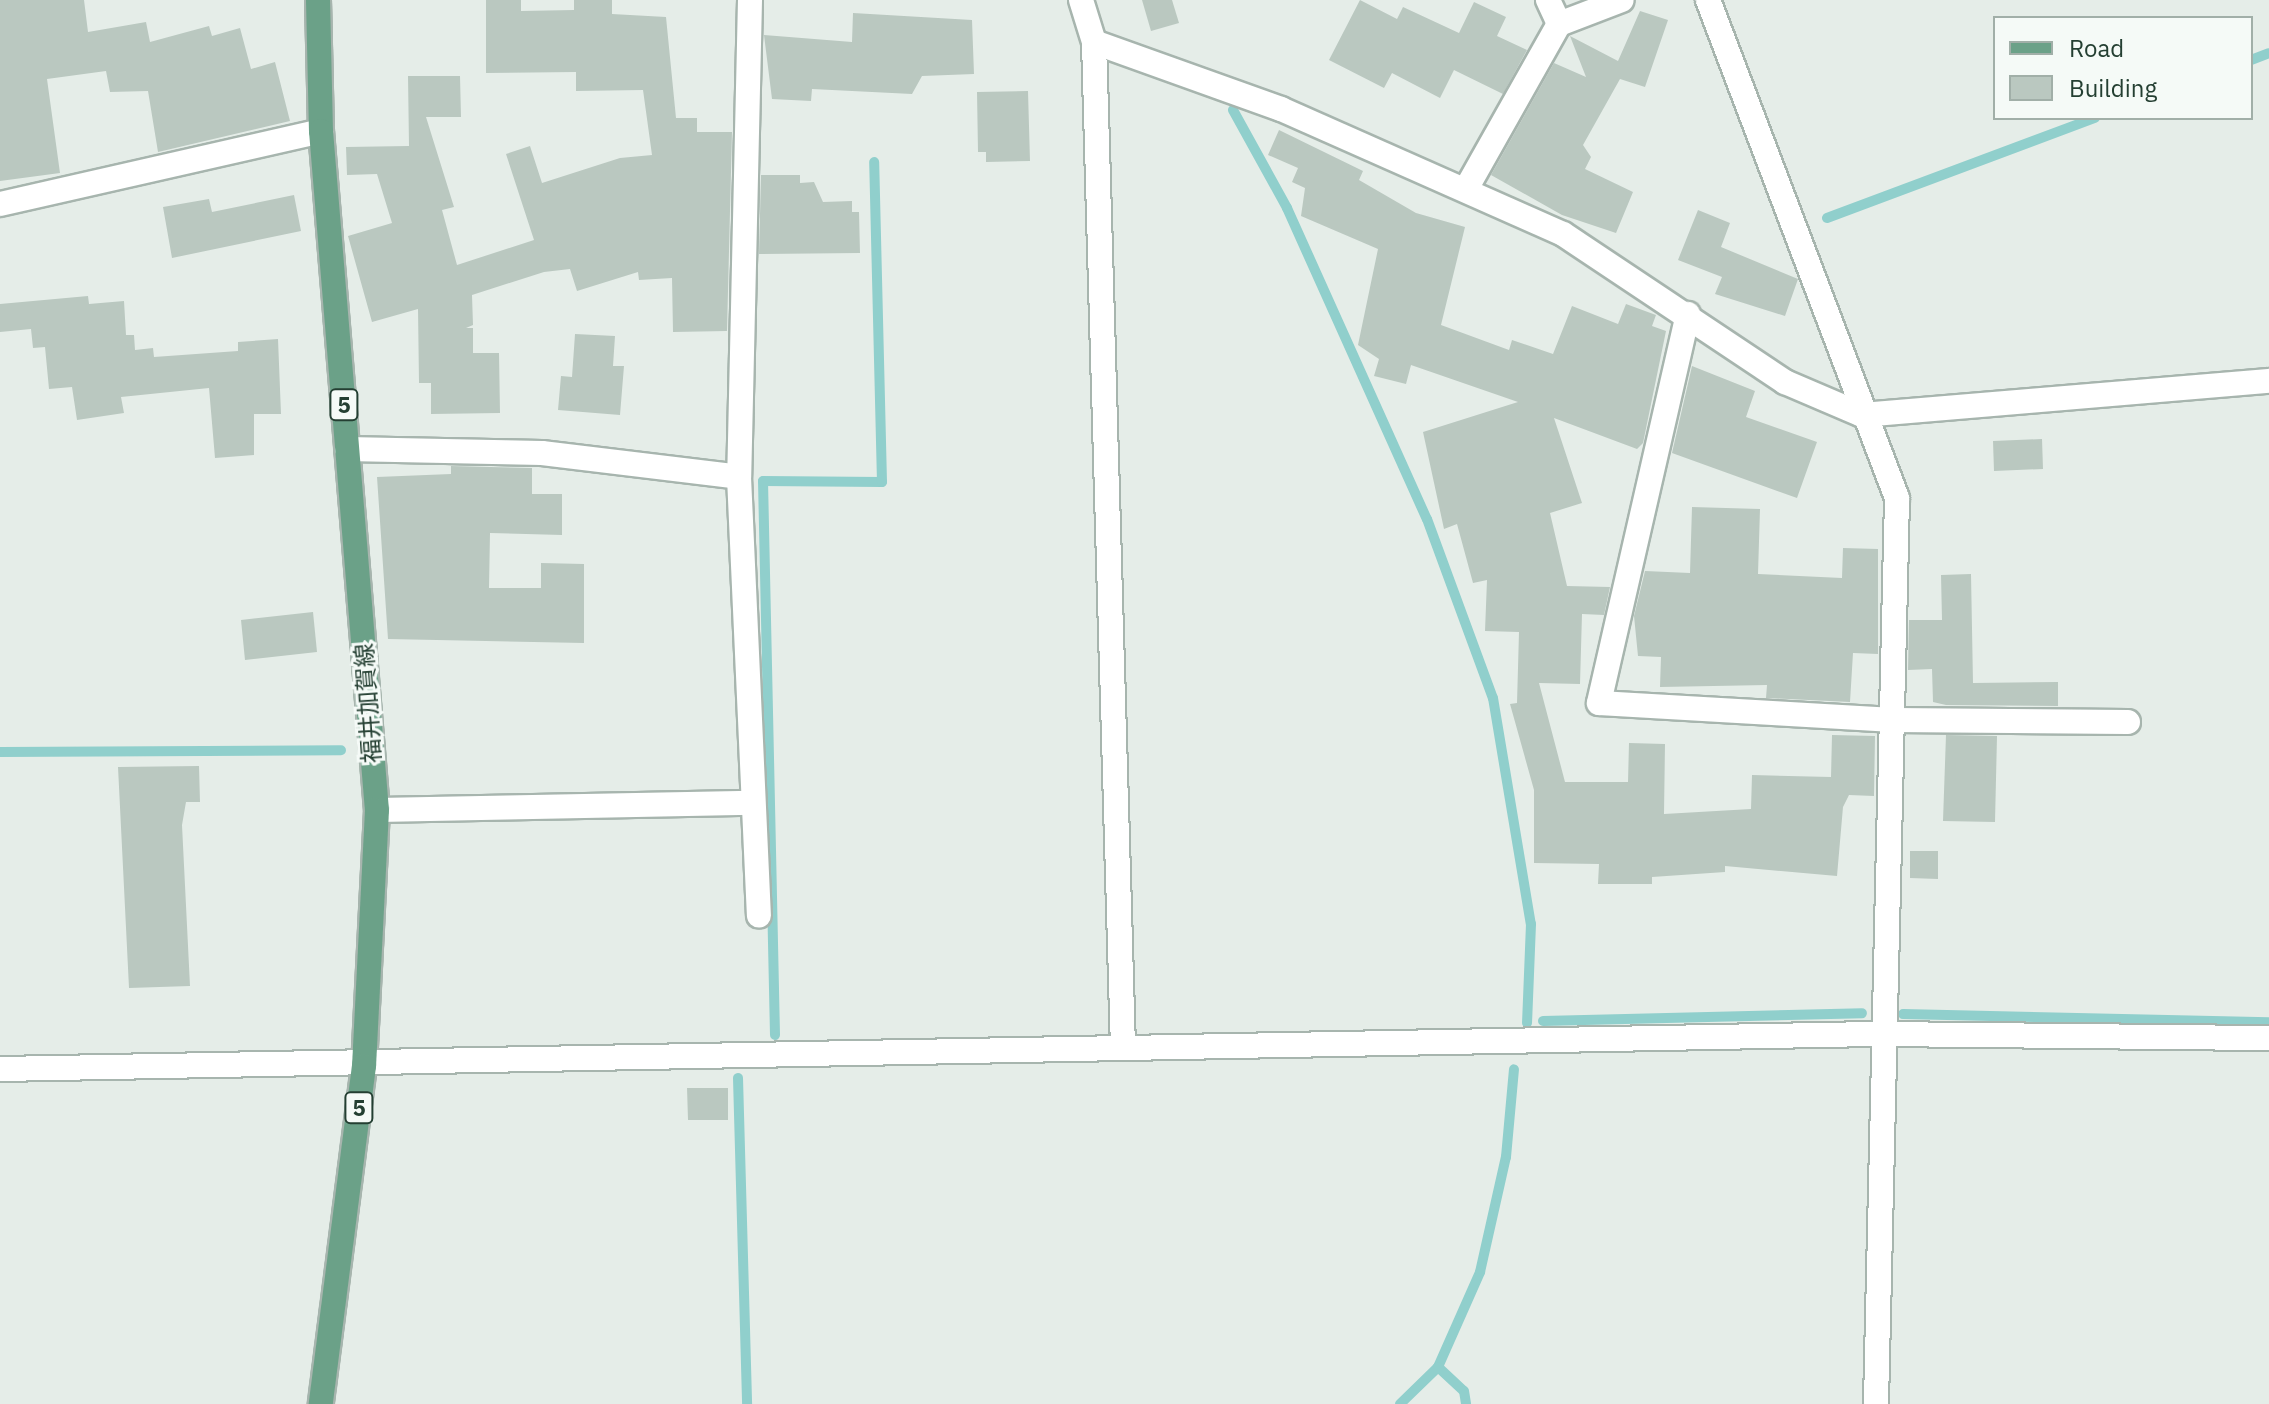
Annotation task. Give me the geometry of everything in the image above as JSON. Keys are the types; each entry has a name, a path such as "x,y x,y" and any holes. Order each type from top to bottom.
{"main road":[{"name":"福井加賀線","path":"318,0 321,131 377,810 364,1066 321,1404"}],"street":[{"path":"750,0 739,477 759,916"},
{"path":"1081,0 1094,42 1123,1048"},
{"path":"1548,0 1559,24"},
{"path":"1466,189 1559,24 1622,0"},
{"path":"1708,0 1862,415 1897,498 1894,720 1880,1034 1876,1404"},
{"path":"1094,42 1230,88 1563,234 1688,314 1785,382 1862,415 2269,381"},
{"path":"0,204 321,131"},
{"path":"1688,314 1599,703 1894,720 2128,722"},
{"path":"347,449 542,453 739,477"},
{"path":"377,810 753,803"},
{"path":"0,1069 364,1066 1880,1034 2269,1038"}],"building":[{"path":"0,0 84,0 88,32 146,22 150,42 209,26 212,36 240,28 251,69 275,62 290,121 158,152 148,91 110,92 106,71 47,79 60,173 0,181"},
{"path":"486,0 521,0 521,11 574,10 574,0 612,0 612,14 666,17 676,118 697,118 697,132 732,132 727,331 673,332 672,278 639,280 638,272 577,291 570,269 544,272 472,295 473,325 466,328 473,328 473,353 499,353 500,413 431,414 431,383 419,383 418,309 372,322 348,236 392,223 377,174 347,175 346,147 409,146 408,76 460,76 461,117 426,117 454,207 442,210 457,265 534,240 506,154 530,146 542,183 620,158 652,155 643,90 576,91 576,72 486,73"},
{"path":"1142,0 1172,0 1179,23 1151,31"},
{"path":"1360,0 1397,19 1403,7 1459,33 1474,2 1506,17 1497,36 1527,50 1503,94 1454,70 1440,98 1392,73 1384,88 1329,60"},
{"path":"1640,11 1668,20 1645,87 1620,79 1583,145 1591,157 1585,169 1633,192 1616,233 1562,215 1491,175 1554,63 1586,77 1570,36 1618,61"},
{"path":"853,13 972,20 974,74 922,76 912,94 812,89 811,101 772,99 764,35 852,42"},
{"path":"1028,91 1030,161 986,162 986,152 978,152 977,92"},
{"path":"1279,130 1363,171 1359,180 1416,213 1465,227 1441,325 1509,350 1512,340 1553,354 1572,306 1618,324 1626,304 1656,315 1652,326 1666,331 1643,443 1637,449 1554,418 1582,503 1550,513 1567,586 1610,587 1604,615 1582,614 1580,684 1539,683 1565,782 1628,782 1629,743 1665,744 1664,814 1751,809 1752,775 1831,777 1832,735 1875,736 1874,796 1849,795 1843,807 1837,876 1725,866 1725,872 1652,877 1652,884 1598,884 1599,864 1534,863 1534,790 1510,704 1517,703 1519,632 1485,631 1487,580 1473,583 1457,524 1444,529 1423,432 1518,402 1411,365 1406,384 1374,376 1379,359 1358,345 1378,249 1301,216 1305,188 1292,182 1298,168 1268,155"},
{"path":"761,175 800,175 800,183 814,182 823,202 852,201 852,212 859,212 860,253 759,254"},
{"path":"294,195 301,231 172,258 163,207 209,199 212,212"},
{"path":"1698,210 1730,223 1721,247 1798,279 1785,316 1715,294 1722,277 1678,260"},
{"path":"88,296 89,304 124,301 126,335 134,335 135,350 153,348 154,357 238,351 238,342 278,339 281,414 254,414 254,455 215,458 209,388 121,397 124,413 77,420 72,387 49,389 45,347 33,348 31,329 0,332 0,304"},
{"path":"575,334 615,336 613,366 624,366 620,415 558,410 561,376 572,377"},
{"path":"1692,366 1755,391 1746,417 1817,442 1797,498 1672,453"},
{"path":"2042,439 2043,469 1994,471 1993,441"},
{"path":"451,466 532,468 532,494 562,494 562,535 490,533 489,588 541,588 541,563 584,564 584,643 388,639 377,477 451,474"},
{"path":"1692,507 1760,509 1758,574 1842,578 1843,548 1878,549 1878,654 1853,653 1850,702 1766,698 1767,685 1660,687 1661,657 1638,656 1634,616 1645,571 1690,573"},
{"path":"1971,574 1973,683 2058,682 2058,706 1946,705 1933,702 1932,669 1908,670 1909,620 1942,620 1941,575"},
{"path":"313,612 317,652 245,660 241,620"},
{"path":"1946,735 1997,736 1995,822 1943,821"},
{"path":"199,766 200,802 186,802 182,825 190,986 129,988 118,767"},
{"path":"1910,851 1938,851 1938,879 1910,878"},
{"path":"687,1088 728,1088 728,1120 688,1120"}],"waterway":[{"path":"2253,59 2269,53"},
{"path":"1233,110 1287,208 1427,519 1493,698 1531,924 1527,1023"},
{"path":"1827,218 2090,120"},
{"path":"775,1035 763,481 882,482 874,162"},
{"path":"0,752 341,750"},
{"path":"1543,1021 1862,1013"},
{"path":"1903,1014 2269,1022"},
{"path":"1438,1367 1480,1272 1506,1157 1514,1069"},
{"path":"738,1078 747,1404"},
{"path":"1400,1404 1438,1367 1464,1391 1466,1404"}]}
